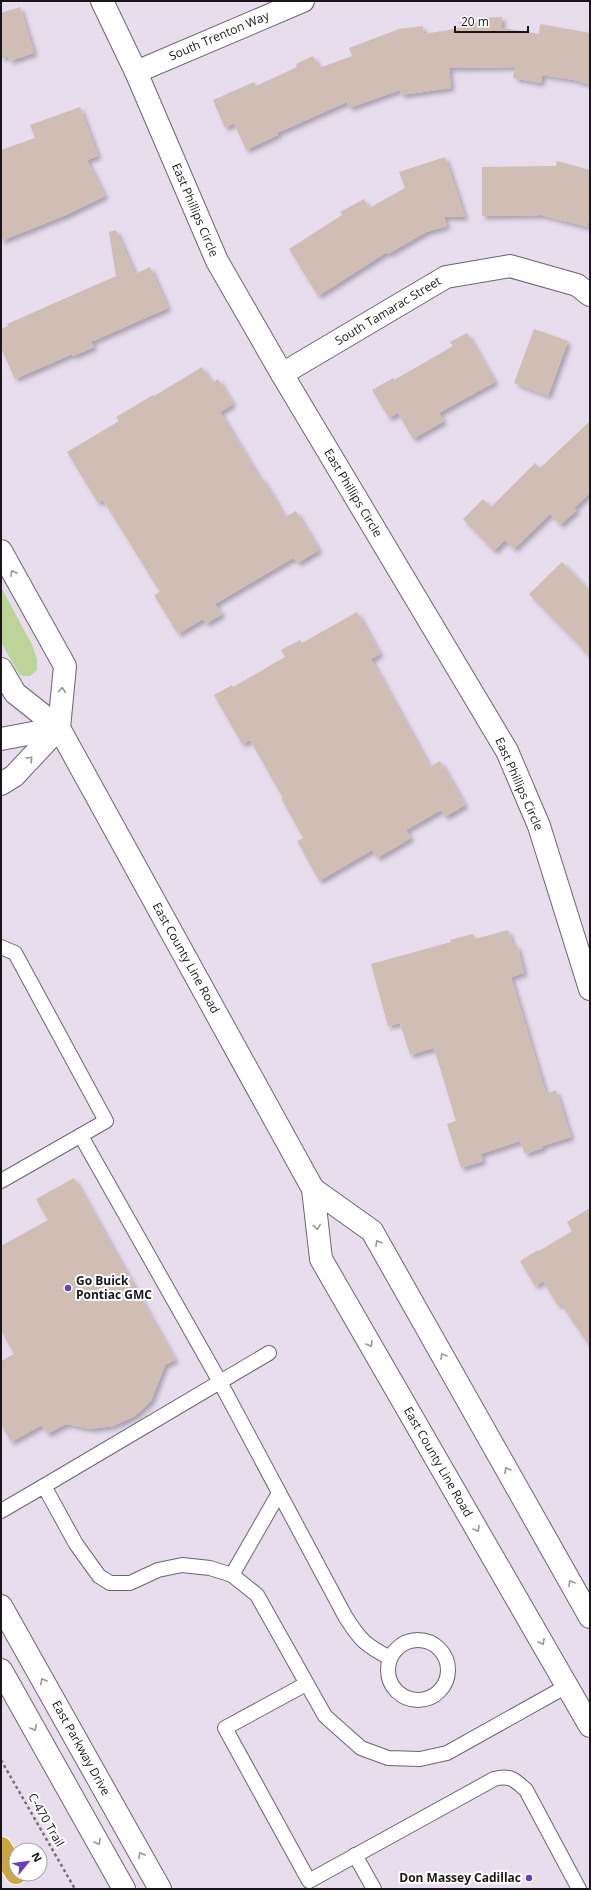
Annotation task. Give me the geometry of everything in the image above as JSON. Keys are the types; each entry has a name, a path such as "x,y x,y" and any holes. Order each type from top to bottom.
{"highway":[{"path":"1,1848 8,1860"}],"street":[{"name":"East Phillips Circle","path":"102,1 136,72 218,262 282,374 507,752 540,826 590,989"},
{"name":"South Trenton Way","path":"136,72 303,1"},
{"name":"South Tamarac Street","path":"282,374 446,277 510,266 576,285 590,296"},
{"path":"1,551 65,666 59,728 14,776 1,784"},
{"name":"East County Line Road","path":"1,669 15,693 59,728 313,1189 321,1260 590,1726"},
{"path":"1,738 59,728"},
{"name":"East County Line Road","path":"313,1189 372,1231 590,1616"},
{"name":"East Parkway Drive","path":"1,1606 160,1889"},
{"path":"1,1670 124,1889"}],"lane":[{"path":"1,946 15,953 106,1121 1,1181"},
{"path":"81,1136 220,1382 345,1616 357,1635 370,1648 390,1658"},
{"path":"1,1511 269,1353"},
{"path":"44,1486 76,1544 99,1576 110,1583 130,1583 158,1570 182,1565 210,1568 232,1576 257,1595 325,1716 361,1748 388,1758 420,1759 447,1753 567,1686"},
{"path":"232,1576 279,1493"},
{"path":"413,1640 425,1640 435,1644 444,1654 447,1661 449,1670 446,1683 439,1692 430,1698 420,1700 409,1699 400,1694 393,1687 389,1678 388,1667 390,1658 402,1644 413,1640"},
{"path":"306,1684 225,1728 311,1885 355,1855 494,1779 505,1776 515,1780 526,1790 579,1889"},
{"path":"355,1855 374,1889"}],"path":[{"name":"C-470 Trail","path":"1,1760 75,1889"}],"green space":[{"path":"1,587 32,645 37,659 37,670 30,676 22,676 19,674 1,642"}],"building":[{"path":"20,7 34,53 10,61 8,56 1,58 1,13"},
{"path":"502,17 502,28 539,34 540,24 590,33 590,85 574,80 542,75 541,83 513,78 515,67 449,68 451,88 401,95 400,90 349,108 347,102 277,133 278,135 246,150 234,123 225,128 213,100 254,82 256,86 297,67 296,64 313,56 319,68 352,56 349,48 399,29 423,26 424,34 460,28 459,22 478,22 478,18"},
{"path":"80,107 98,156 87,160 105,196 66,215 1,241 1,150 35,138 30,125"},
{"path":"445,157 465,217 444,217 447,226 426,232 388,254 387,252 318,296 289,249 342,215 340,212 364,199 369,208 405,188 399,172"},
{"path":"557,161 590,170 590,216 587,227 541,215 482,216 482,167 556,166"},
{"path":"116,230 135,274 150,267 168,308 91,342 94,347 73,356 72,354 15,379 1,348 1,329 8,326 7,324 116,276 109,232"},
{"path":"534,329 568,341 548,396 514,383"},
{"path":"467,333 495,382 439,413 444,421 413,439 398,413 389,418 372,390 393,378 394,380 453,346 450,342"},
{"path":"202,367 212,383 218,379 233,404 220,412 260,479 262,478 285,517 296,511 319,550 298,563 293,558 215,604 222,614 206,624 203,619 178,634 154,595 160,592 103,500 98,503 67,452 119,421 116,417"},
{"path":"590,421 590,493 574,508 577,510 560,525 550,514 514,549 505,540 494,551 463,519 483,499 491,507 535,463 540,468"},
{"path":"562,562 590,591 590,657 529,594"},
{"path":"357,612 380,654 371,659 430,767 440,761 465,805 445,817 441,810 406,830 411,838 377,858 372,850 319,881 297,841 303,838 281,798 283,798 250,740 242,744 214,695 232,685 233,687 285,657 281,650 300,640 302,643"},
{"path":"508,930 513,946 517,945 524,973 511,977 546,1094 556,1090 571,1137 542,1146 543,1148 525,1154 520,1141 481,1154 483,1161 461,1168 447,1124 456,1121 434,1048 410,1055 400,1023 388,1026 371,964 451,942 450,940 473,934 475,939"},
{"name":"Go Buick Pontiac GMC","path":"74,1178 175,1360 165,1365 151,1401 135,1416 113,1426 90,1429 66,1424 47,1434 42,1425 11,1442 1,1424 1,1361 14,1354 1,1330 1,1246 48,1220 36,1199"},
{"path":"590,1208 590,1347 561,1304 558,1306 543,1281 535,1286 520,1261 572,1231 567,1222"}],"place":[{"name":"Go Buick Pontiac GMC","path":"68,1288"},
{"name":"Don Massey Cadillac","path":"529,1878"}]}
